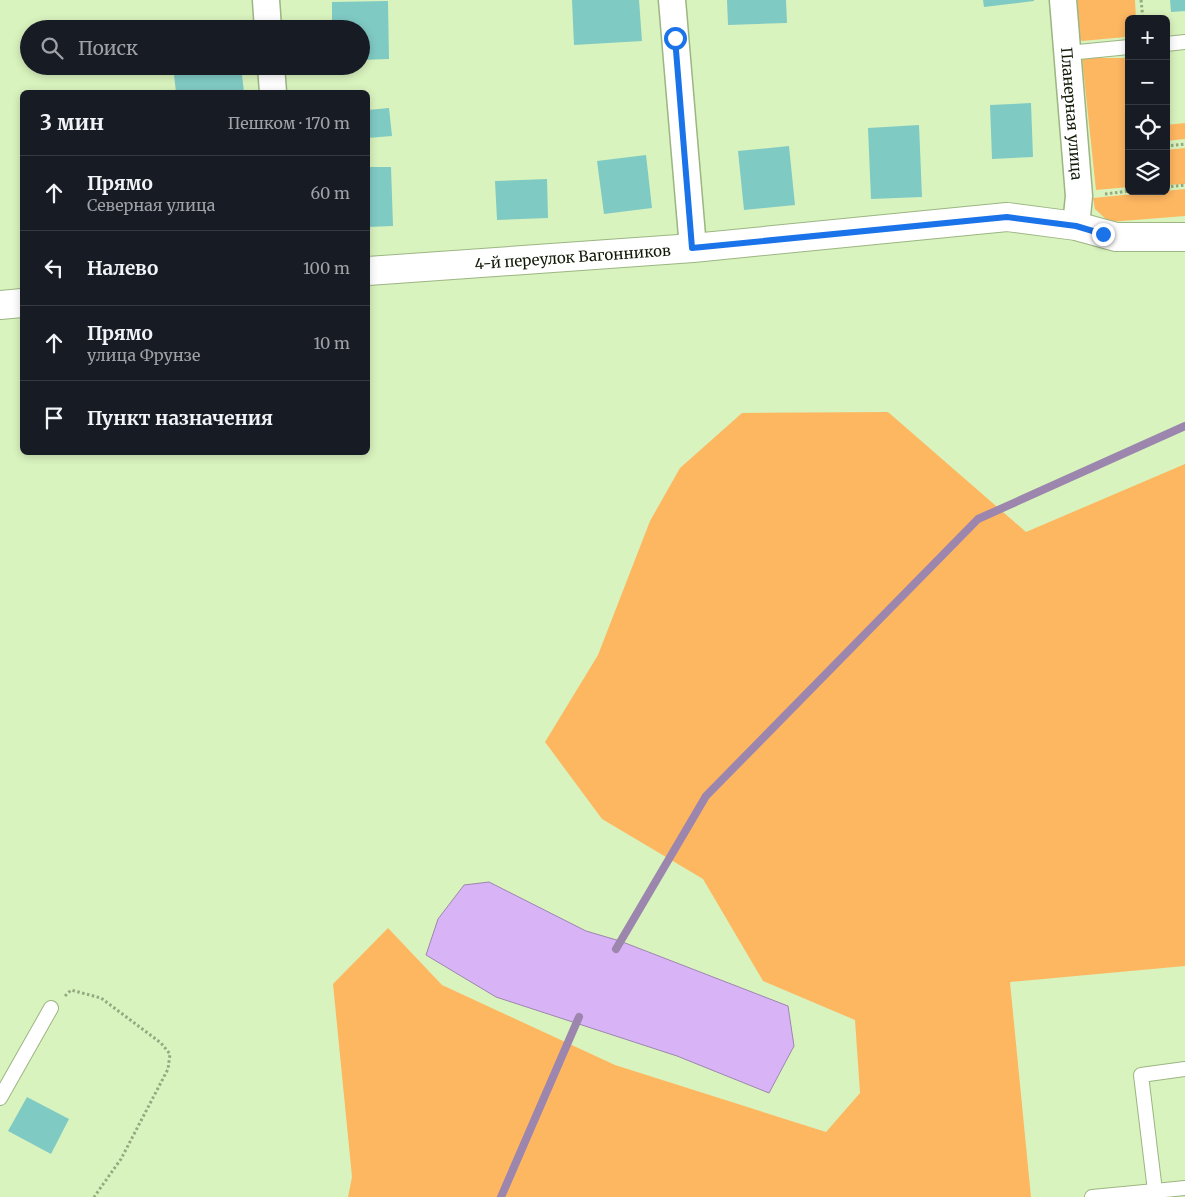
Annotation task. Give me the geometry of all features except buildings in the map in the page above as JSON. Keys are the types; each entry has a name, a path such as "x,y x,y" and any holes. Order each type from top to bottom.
{"street":[{"path":"266,0 267,20"},
{"path":"672,0 692,248"},
{"name":"Планерная улица","path":"1063,0 1079,196 1076,226"},
{"path":"272,75 273,90"},
{"name":"4-й переулок Вагонников","path":"370,271 692,248 1007,217 1076,226 1116,237 1185,236"},
{"path":"0,305 20,303"}],"lane":[{"path":"1170,44 1185,42"},
{"path":"1068,53 1125,48"},
{"path":"0,1098 51,1008"},
{"path":"1155,1191 1141,1075 1185,1069"},
{"path":"1092,1197 1185,1188"}],"path":[{"path":"1141,0 1143,15"},
{"path":"1170,146 1185,144"},
{"path":"1170,187 1185,185"},
{"path":"51,1008 71,990 101,998 161,1043 170,1054 168,1069 121,1159 94,1197"}],"shaded area":[{"path":"1070,0 1135,0 1136,15 1125,15 1125,37 1082,41 1072,32"},
{"path":"1082,58 1125,58 1125,187 1096,190"},
{"path":"1185,123 1185,139 1170,141 1170,125"},
{"path":"1185,148 1185,184 1170,185 1170,150"},
{"path":"1185,189 1185,216 1109,222 1095,209 1093,198 1125,195 1170,195 1170,190"},
{"path":"888,412 1026,532 1185,464 1185,966 1010,982 1031,1197 348,1197 352,1177 333,984 388,928 442,985 615,1065 826,1132 860,1093 855,1020 763,981 703,879 602,819 545,742 598,655 650,521 680,468 742,413"},
{"path":"489,882 586,931 620,941 788,1006 794,1046 769,1093 677,1056 496,997 426,955 438,919 464,885"}],"waterway":[{"path":"616,949 706,796 978,519 1185,426"},
{"path":"501,1197 579,1017"}],"route":[{"path":"675,38 692,248 1007,217 1076,226 1103,234"}]}
